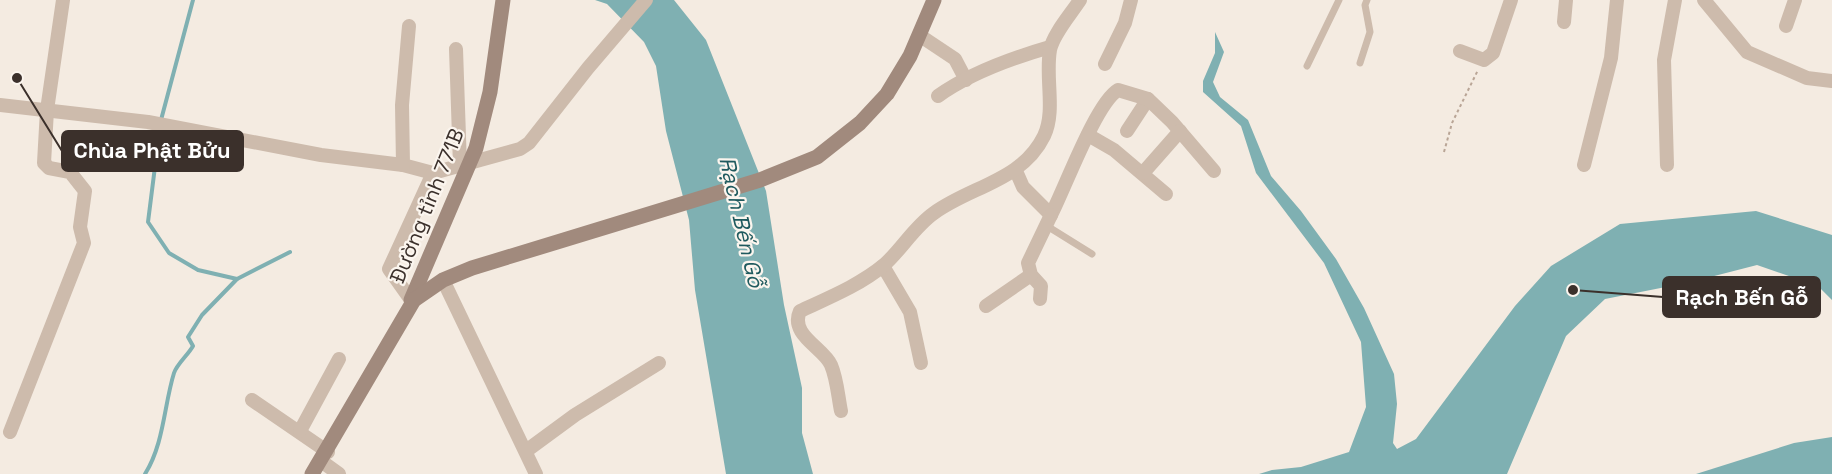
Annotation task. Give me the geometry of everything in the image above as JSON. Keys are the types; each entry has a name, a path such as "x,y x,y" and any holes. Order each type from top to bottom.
{"street":[{"path":"10,432 84,243 80,227 85,191 70,172 49,168 44,163 47,110 63,0"},
{"name":"Đường tỉnh 771B","path":"413,300 465,165 490,92 503,0"},
{"path":"0,105 171,125 321,155 403,165 433,173 520,149 529,143 646,0"},
{"name":"Đường tỉnh 771B","path":"413,300 443,280 472,268 760,180 817,157 860,123 887,94 910,56 934,0"},
{"path":"841,411 830,362 806,340 798,315 800,311 849,287 884,266 923,220 956,200 1016,171 1043,138 1047,126 1050,47 1080,0"},
{"path":"1105,64 1125,23 1131,0"},
{"path":"1460,51 1484,60 1493,53 1511,0"},
{"path":"1564,22 1566,0"},
{"path":"1584,165 1611,58 1617,0"},
{"path":"1667,165 1664,60 1675,0"},
{"path":"1704,0 1747,52 1807,78 1832,81"},
{"path":"1786,26 1795,0"},
{"path":"403,165 402,105 409,26"},
{"path":"919,35 955,59 966,80"},
{"path":"938,96 1018,56 1050,47"},
{"path":"456,49 465,165"},
{"path":"1040,299 1041,286 1031,275 1028,263 1088,135 1111,94 1118,90 1148,99 1180,131 1214,171"},
{"path":"1127,131 1148,99"},
{"path":"1143,173 1180,131"},
{"path":"1088,135 1114,150 1166,194"},
{"path":"1016,171 1023,187 1049,220"},
{"path":"320,462 413,300 389,268 433,173"},
{"path":"884,266 910,312 921,363"},
{"path":"986,306 1031,275"},
{"path":"443,280 536,474"},
{"path":"300,431 339,359"},
{"path":"526,451 575,415 659,363"},
{"path":"252,400 300,431 320,462 339,474"}],"lane":[{"path":"1307,66 1339,0"},
{"path":"1360,63 1370,32 1365,4 1367,0"},
{"path":"1049,220 1092,254"}],"path":[{"path":"1444,152 1452,123 1484,60"}],"water":[{"path":"595,0 674,0 706,40 766,191 784,305 802,388 802,433 813,474 726,474 695,290 689,220 666,131 656,66 644,42 607,4"},
{"path":"1215,32 1224,52 1213,82 1220,97 1248,120 1271,176 1301,211 1336,259 1364,308 1394,374 1397,404 1393,443 1397,449 1416,439 1515,306 1551,266 1620,224 1756,211 1832,235 1832,300 1818,286 1757,265 1691,282 1605,299 1566,336 1507,474 1259,474 1272,470 1301,467 1349,452 1366,407 1361,342 1324,263 1256,173 1241,126 1203,92 1203,81 1215,53"},
{"path":"1832,437 1832,474 1696,474 1794,443"}],"waterway":[{"path":"161,120 193,0"},
{"path":"160,127 148,222 169,253 198,270 237,279 290,252"},
{"path":"145,474 160,437 174,373 193,346 188,337 202,315 237,279"}],"place":[{"name":"Chùa Phật Bửu","path":"17,78"},
{"name":"Rạch Bến Gỗ","path":"1573,290"}]}
